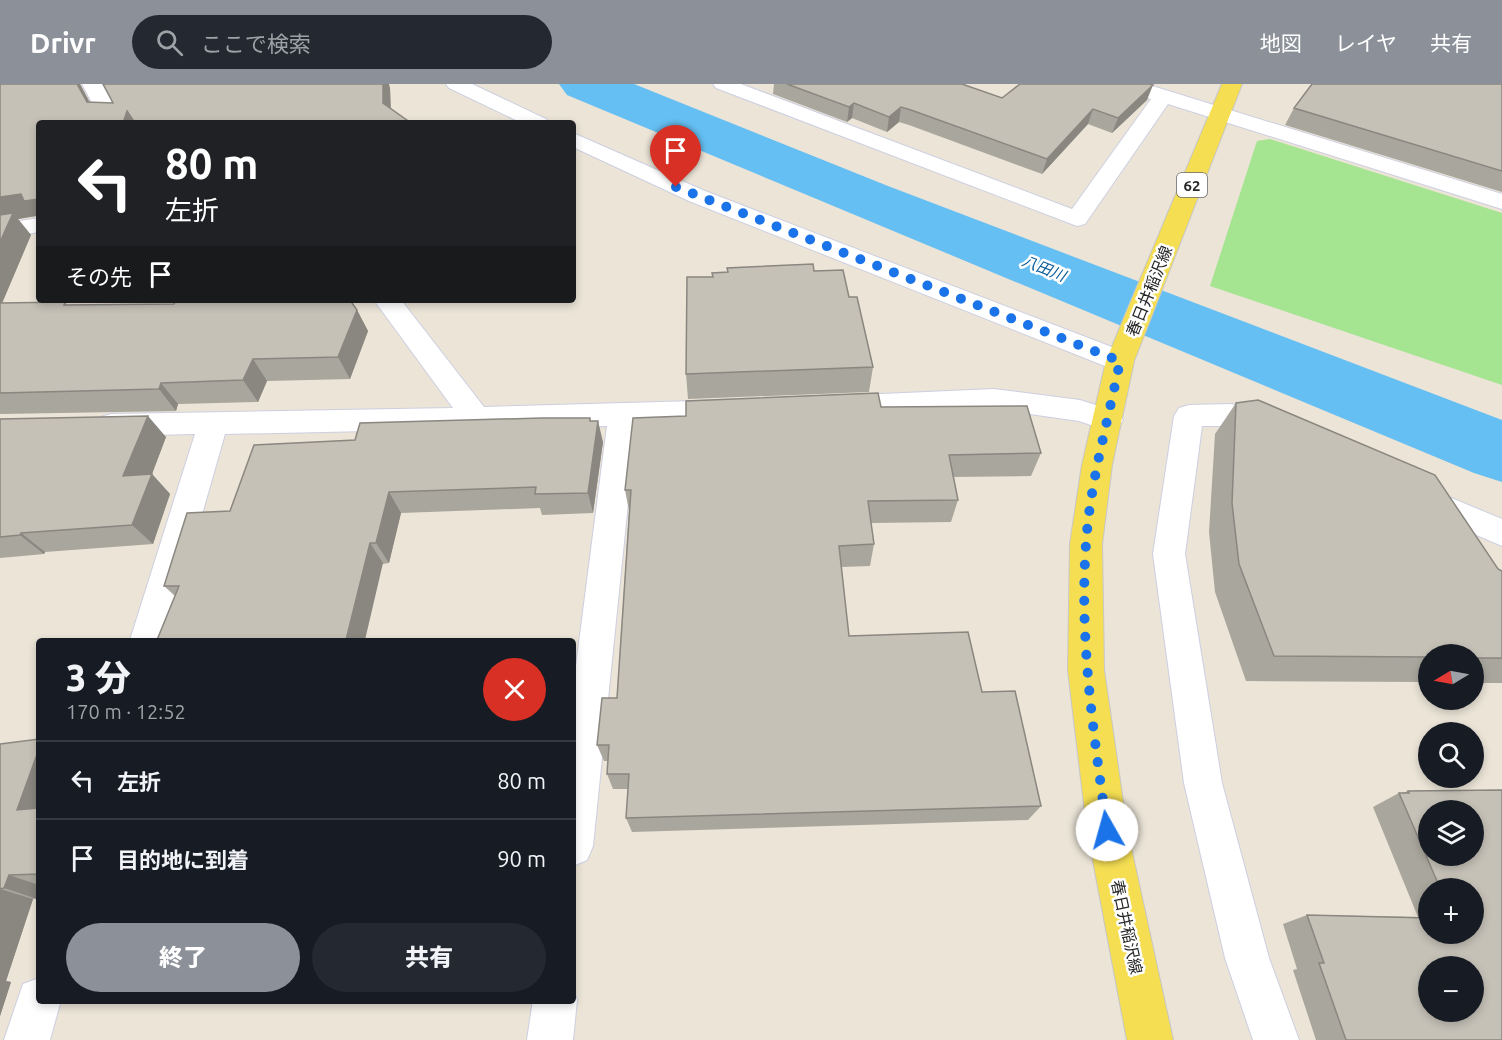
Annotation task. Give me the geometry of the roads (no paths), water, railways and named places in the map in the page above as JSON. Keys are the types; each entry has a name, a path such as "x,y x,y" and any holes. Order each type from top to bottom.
{"main road":[{"name":"春日井稲沢線","path":"1150,1040 1107,830 1086,670 1086,544 1097,465 1125,350 1232,84"}],"street":[{"path":"92,84 112,120"},
{"path":"456,84 533,120"},
{"path":"723,84 1077,219 1163,96"},
{"path":"1125,84 1502,202"},
{"path":"576,140 697,196 1125,350"},
{"path":"0,231 36,225"},
{"path":"389,303 476,418"},
{"path":"815,407 994,399 1080,411 1108,420"},
{"path":"83,425 623,415 755,409"},
{"path":"576,820 623,415"},
{"path":"1276,1040 1247,958 1203,783 1168,554 1189,416 1232,415 1297,444"},
{"path":"149,638 213,423"},
{"path":"1394,486 1502,533"},
{"path":"27,1040 38,1004"},
{"path":"550,1040 554,1004"}],"waterway":[{"name":"八田川","path":"586,84 866,199 1502,452"}]}
